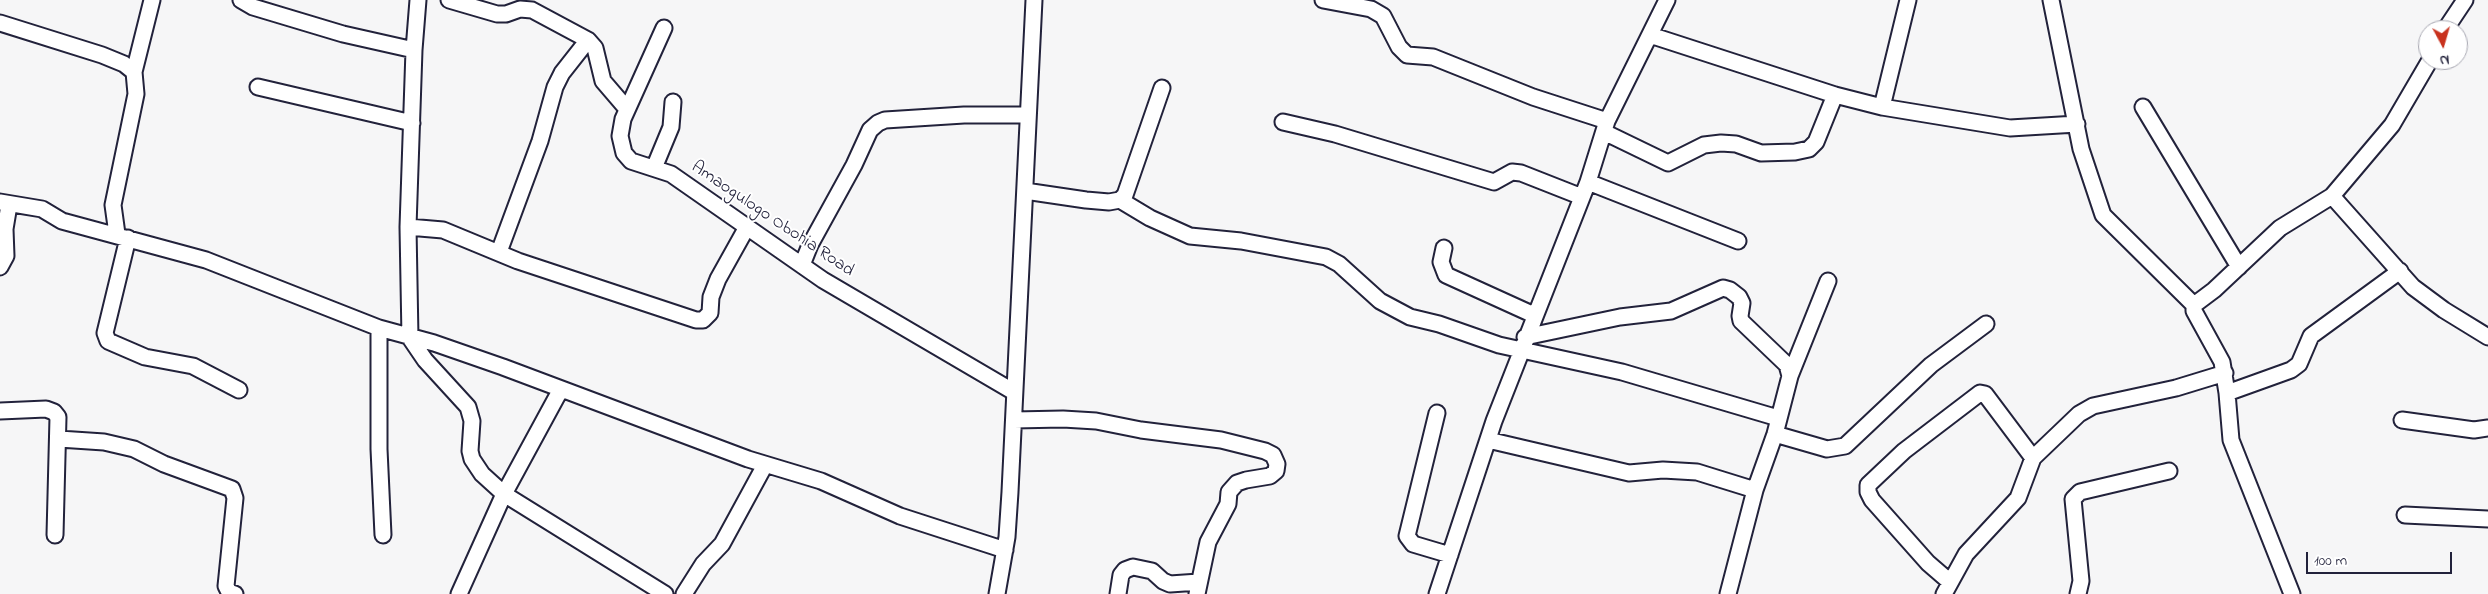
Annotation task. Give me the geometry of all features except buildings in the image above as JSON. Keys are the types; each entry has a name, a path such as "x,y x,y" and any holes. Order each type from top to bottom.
{"street":[{"path":"152,0 134,72 136,94 113,205 123,236 105,333 108,341 145,356 193,366 239,390"},
{"path":"241,0 253,6 343,34 414,50"},
{"path":"418,0 414,50 408,228 408,335 425,360 468,407 472,421 470,451 472,459 482,474 504,494 665,594"},
{"path":"449,0 497,14 506,14 520,9 541,6 588,40 595,48 604,81 627,109"},
{"path":"997,594 1006,550 1034,0"},
{"path":"1323,0 1371,10 1383,16 1399,47 1407,55 1433,57 1606,127 1668,163 1704,145 1721,142 1736,144 1761,153 1796,152 1809,149 1816,142 1835,95"},
{"path":"1437,594 1488,440 1534,315 1588,182 1606,127 1668,0"},
{"path":"1882,107 1908,0"},
{"path":"2051,0 2081,149 2103,215 2166,280 2194,305 2194,311 2222,362 2228,393 2231,440 2292,594"},
{"path":"2452,20 2465,0"},
{"path":"0,23 102,55 124,64 134,72"},
{"name":"Amaogulogo Obohia Road","path":"664,28 627,109 620,136 624,153 631,161 654,168 679,179 802,265 1014,392"},
{"path":"1650,35 1835,95 1882,107 2010,128 2077,124"},
{"path":"500,252 540,141 555,88 562,73 588,40"},
{"path":"2194,305 2239,267 2280,228 2332,196 2392,125 2424,70"},
{"path":"258,87 412,123"},
{"path":"1120,200 1125,195 1162,88"},
{"path":"654,168 671,127 673,102"},
{"path":"2143,107 2239,267"},
{"path":"802,265 870,130 878,123 885,120 964,115 1027,115"},
{"path":"1282,122 1335,134 1494,182 1512,172 1521,173 1582,197"},
{"path":"1588,182 1738,240"},
{"path":"1025,192 1086,200 1120,200 1150,218 1190,236 1241,241 1326,257 1338,264 1380,301 1410,316 1523,344 1778,418"},
{"path":"2332,196 2400,271 2426,296 2488,337"},
{"path":"0,267 6,256 5,204 42,209 62,221 123,236 232,270 379,328 408,335 561,389 765,465 821,481 900,516 1006,550"},
{"path":"408,228 443,230 500,252 525,264 696,320 703,320 710,313 711,297 718,280 747,227"},
{"path":"1444,248 1441,262 1446,275 1534,315"},
{"path":"2228,393 2291,370 2300,364 2312,336 2400,271"},
{"path":"1728,594 1755,490 1775,434 1790,376 1828,281"},
{"path":"1523,344 1620,317 1671,310 1723,288 1730,290 1739,297 1742,303 1740,316 1742,321 1787,365 1790,376"},
{"path":"1775,434 1827,449 1845,446 1931,365 1986,324"},
{"path":"379,328 383,535"},
{"path":"2033,458 1985,394 1980,393 1904,451 1868,485 1868,492 1872,500 1928,563 1947,588 1966,554 2018,498 2033,458 2079,414 2093,406 2176,388 2225,373"},
{"path":"459,594 504,494 561,389"},
{"path":"0,411 46,409 54,412 58,417 59,439 55,535"},
{"path":"1437,413 1407,536 1413,544 1450,555"},
{"path":"1014,420 1063,419 1096,421 1141,430 1221,440 1265,451 1273,455 1277,464 1276,470 1270,476 1237,483 1229,492 1228,504 1208,542 1198,588 1170,584 1163,581 1152,571 1133,567 1125,570 1121,575 1118,594"},
{"path":"2402,420 2474,430 2488,428"},
{"path":"59,439 104,442 134,449 174,468 232,489 235,498 226,586 230,592 235,594"},
{"path":"1488,440 1629,473 1663,470 1697,472 1755,490"},
{"path":"684,594 703,564 722,544 765,465"},
{"path":"2078,594 2080,571 2073,499 2080,492 2169,471"},
{"path":"2406,515 2488,519"}]}
